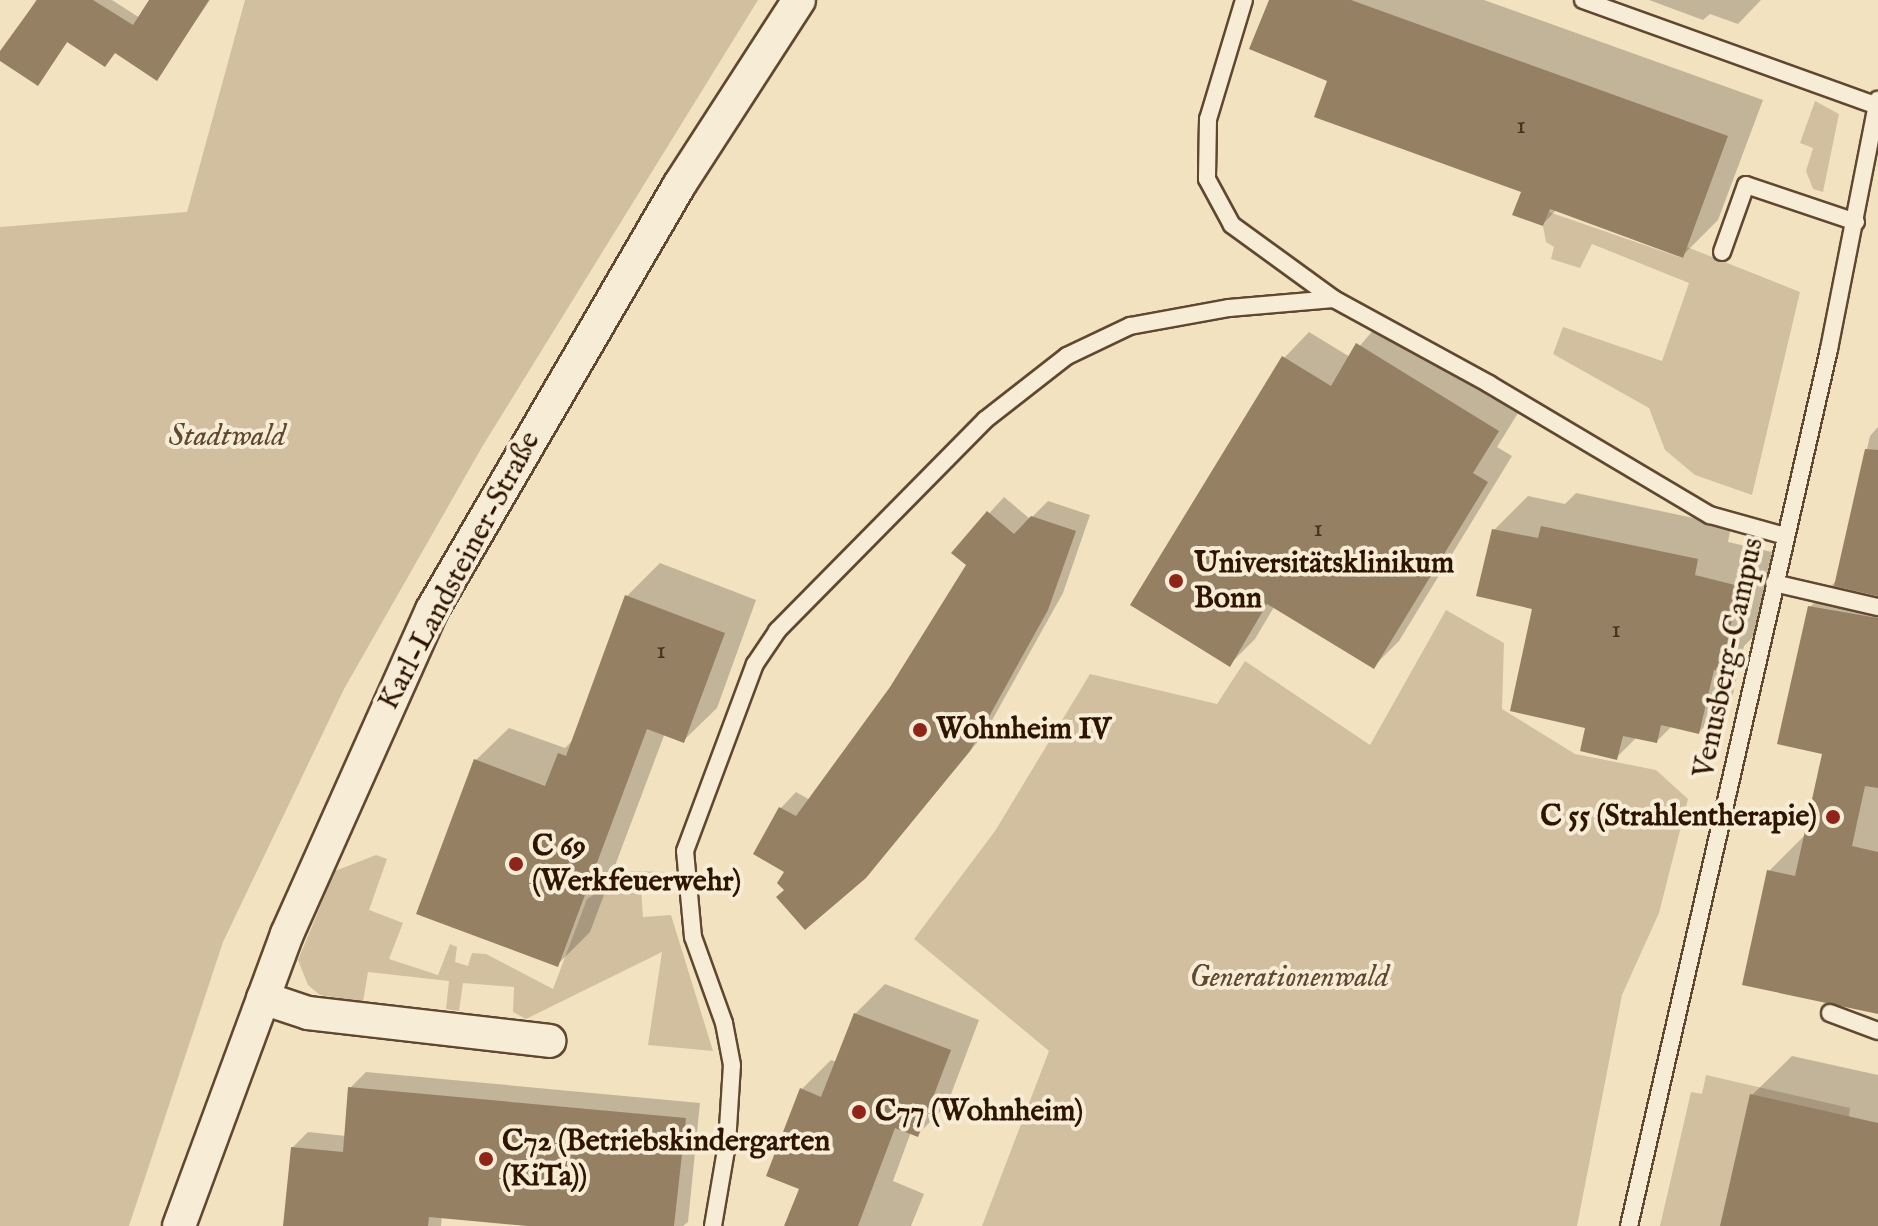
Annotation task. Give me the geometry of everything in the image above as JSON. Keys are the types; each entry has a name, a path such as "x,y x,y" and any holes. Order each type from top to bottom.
{"street":[{"name":"Karl-Landsteiner-Straße","path":"179,1226 263,998 432,610 680,184 799,0"},
{"path":"263,998 308,1013 549,1041"}],"lane":[{"path":"1244,0 1208,119 1207,179 1232,225 1334,299 1489,384 1710,515 1785,536"},
{"path":"1583,0 1878,103"},
{"name":"Venusberg-Campus","path":"1629,1226 1856,222 1878,103"},
{"path":"1722,252 1746,185 1856,222"},
{"path":"713,1226 727,1144 732,1065 724,1023 693,937 685,851 755,664 777,631 985,420 1067,356 1130,326 1229,308 1334,299"},
{"path":"1774,583 1878,607"},
{"path":"1830,1013 1878,1031"}],"green space":[{"name":"Stadtwald","path":"245,0 758,0 482,447 344,689 223,942 129,1226 0,1226 0,227 187,212"},
{"path":"1815,101 1839,114 1823,192 1813,189 1806,171 1813,148 1800,143"},
{"path":"1549,212 1682,258 1687,247 1800,292 1752,495 1695,475 1665,450 1649,408 1553,354 1563,327 1662,361 1689,283 1592,244 1580,268 1551,259 1554,247 1546,242 1543,226"},
{"name":"Generationenwald","path":"1446,610 1504,643 1502,709 1575,754 1656,770 1688,799 1659,913 1622,995 1577,1226 982,1226 1049,1051 914,939 995,831 1090,674 1217,704 1245,661 1370,745"},
{"path":"376,855 387,859 369,910 403,923 389,959 438,975 450,944 457,947 455,962 468,966 472,953 486,954 553,989 587,899 632,871 668,872 640,874 643,917 671,915 713,1051 648,1045 662,952 526,1019 513,1012 514,987 463,983 459,1011 446,1009 449,981 368,972 363,1002 320,995 308,985 298,960 335,871"},
{"path":"1706,1075 1850,1108 1849,1117 1721,1226 1660,1226 1691,1092 1702,1094"}],"building":[{"path":"37,0 93,0 133,25 149,0 209,0 157,81 115,53 105,67 67,42 38,86 0,61 0,51"},
{"path":"1269,0 1351,0 1728,136 1683,258 1550,209 1543,226 1512,215 1521,192 1314,117 1327,81 1249,49"},
{"path":"1356,343 1499,431 1473,473 1488,482 1374,669 1267,604 1230,667 1130,605 1282,356 1331,386"},
{"path":"1865,449 1878,450 1878,596 1834,586"},
{"name":"Wohnheim IV","path":"987,511 1014,534 1031,516 1076,531 1048,610 970,751 866,878 805,930 776,897 784,890 777,883 784,872 753,854 779,807 796,816 890,687 966,565 951,553"},
{"path":"1541,526 1698,559 1695,575 1739,586 1721,672 1714,670 1699,734 1661,725 1657,743 1623,736 1617,760 1580,751 1585,728 1510,711 1532,609 1476,596 1492,529 1538,538"},
{"name":"C 69 (Werkfeuerwehr)","path":"625,595 725,633 684,743 647,729 558,967 416,914 474,759 545,786 558,753 566,756"},
{"name":"C 55 (Strahlentherapie)","path":"1808,606 1878,618 1878,788 1865,786 1852,846 1878,852 1878,1014 1742,985 1767,870 1795,876 1822,754 1777,744"},
{"name":"C77 (Wohnheim)","path":"854,1013 951,1050 918,1137 895,1128 858,1226 784,1226 799,1189 766,1176 800,1088 821,1097"},
{"name":"C72 (Betriebskindergarten (KiTa))","path":"348,1087 686,1118 674,1226 527,1226 429,1217 428,1226 283,1226 291,1147 343,1152"},
{"path":"1750,1094 1878,1123 1878,1226 1720,1226"}],"place":[{"name":"Universitätsklinikum Bonn","path":"1176,581"},
{"name":"Wohnheim IV","path":"920,730"},
{"name":"C 55 (Strahlentherapie)","path":"1833,817"},
{"name":"C 69 (Werkfeuerwehr)","path":"516,864"},
{"name":"C77 (Wohnheim)","path":"859,1112"},
{"name":"C72 (Betriebskindergarten (KiTa))","path":"486,1159"}]}
